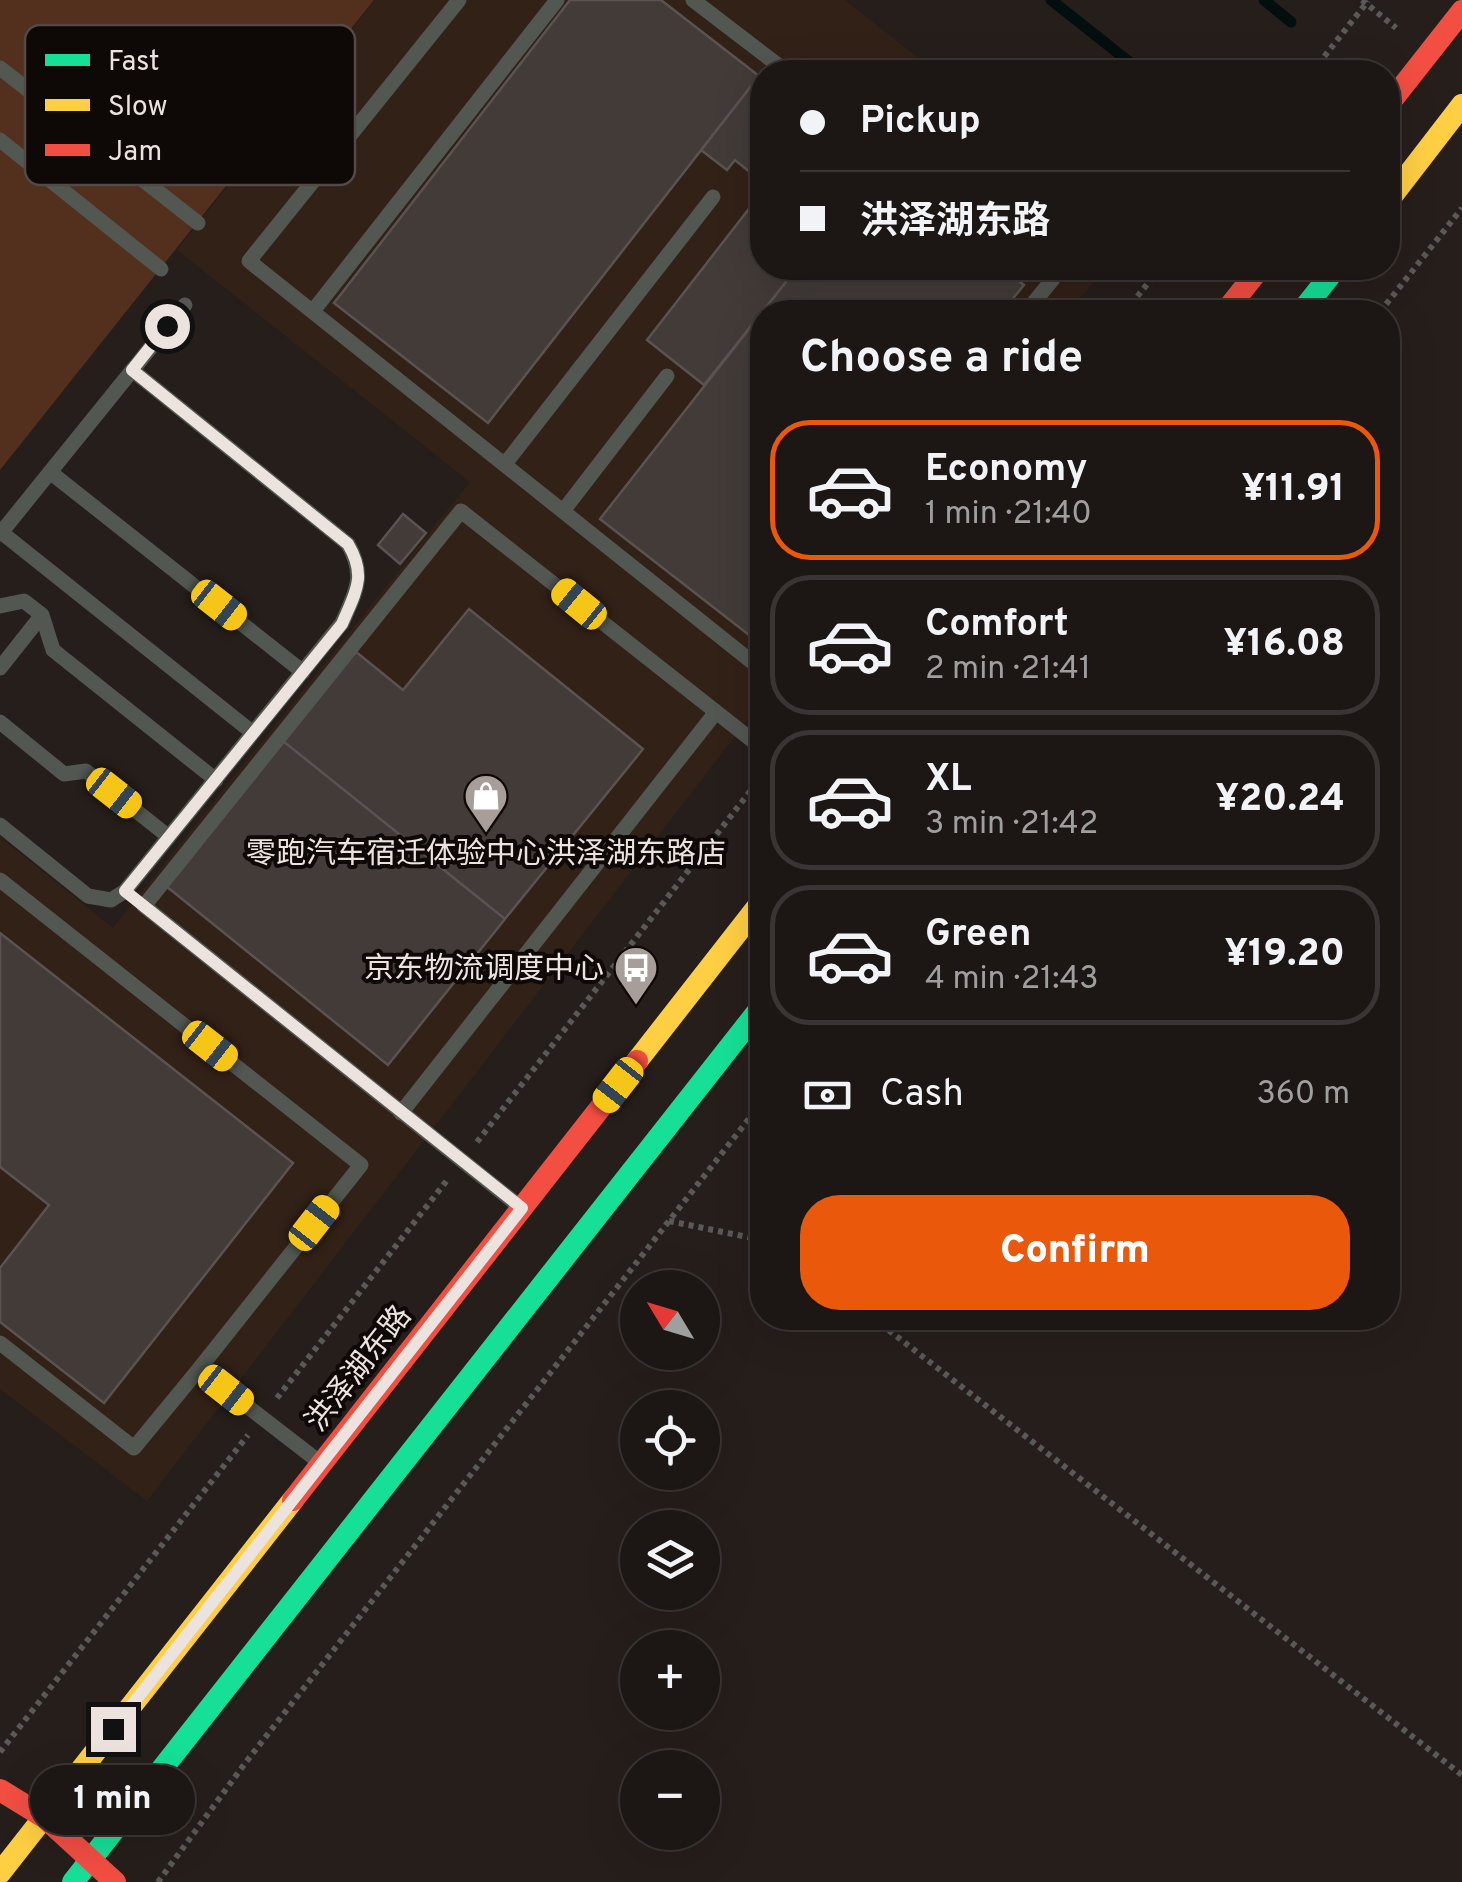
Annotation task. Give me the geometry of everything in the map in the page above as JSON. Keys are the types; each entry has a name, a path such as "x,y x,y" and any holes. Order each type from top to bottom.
{"main road":[{"path":"1400,90 1462,11"},
{"path":"1400,185 1462,105"},
{"path":"1235,300 1250,280"},
{"path":"1311,300 1326,280"},
{"name":"洪泽湖东路","path":"0,1873 750,916"},
{"path":"72,1882 750,1021"},
{"path":"0,1790 44,1818 116,1882"}],"lane":[{"path":"355,129 459,0"},
{"path":"312,310 557,0"},
{"path":"693,0 770,60"},
{"path":"0,68 25,88"},
{"path":"0,140 25,160"},
{"path":"56,185 161,269"},
{"path":"148,185 198,224"},
{"path":"310,185 249,261 563,511 750,653"},
{"path":"505,464 712,197"},
{"path":"1036,300 1052,280"},
{"path":"185,305 1,533 253,733"},
{"path":"0,825 88,896 111,900 125,891 342,624 358,589 360,564 348,544 132,370"},
{"path":"563,511 668,376"},
{"path":"50,472 303,672"},
{"path":"144,906 462,511 750,739"},
{"path":"0,606 24,601 42,615 52,650 216,780"},
{"path":"0,668 42,615"},
{"path":"401,1112 716,712"},
{"path":"0,722 64,774 86,772 169,837"},
{"path":"0,880 360,1164 134,1448 0,1343"},
{"path":"125,891 522,1208"},
{"path":"199,1369 321,1464"}],"path":[{"path":"1322,60 1369,0"},
{"path":"1389,300 1462,208"},
{"path":"1134,300 1150,280"},
{"path":"0,1753 750,791"},
{"path":"158,1882 246,1762 750,1118"},
{"path":"670,1221 750,1238"},
{"path":"888,1330 1462,1775"}],"shaded area":[{"path":"0,0 374,0 354,25 25,25 25,185 227,185 0,470"},
{"path":"375,0 845,0 921,60 750,60 750,280 1095,280 1079,300 750,300 750,717 147,1501 0,1389 0,837 113,928 470,482 177,250 228,185 355,185 355,25"}],"building":[{"path":"570,0 661,0 750,69 750,88 488,423 334,303"},
{"path":"750,87 750,172 735,160 727,170 701,150"},
{"path":"750,207 750,280 787,280 772,300 750,300 750,327 704,385 647,340"},
{"path":"787,280 1018,280 1024,285 1012,300 772,300"},
{"path":"750,328 749,635 600,519"},
{"path":"403,514 426,533 400,564 378,545"},
{"name":"零跑汽车宿迁体验中心洪泽湖东路店","path":"469,609 643,749 505,919 283,741 355,651 403,690"},
{"path":"283,741 505,919 388,1065 166,886"},
{"path":"0,933 293,1163 104,1403 0,1322 0,1268 49,1205 0,1167"}],"waterway":[{"path":"1051,0 1127,60"},
{"path":"1264,0 1291,22"}],"traffic: fast":[{"path":"1311,300 1326,280"},
{"path":"73,1882 750,1021"}],"traffic: slow":[{"path":"1400,185 1462,105"},
{"path":"637,1061 750,916"},
{"path":"0,1873 293,1500"}],"traffic: jam":[{"path":"1400,90 1462,11"},
{"path":"1235,300 1250,280"},
{"path":"293,1500 637,1061"},
{"path":"0,1790 44,1817 115,1882"}],"place":[{"name":"零跑汽车宿迁体验中心洪泽湖东路店","path":"486,834"},
{"name":"京东物流调度中心","path":"636,1006"}],"route":[{"path":"113,1729 522,1208 125,891 342,624 358,589 360,564 348,544 132,370 167,326"}]}
